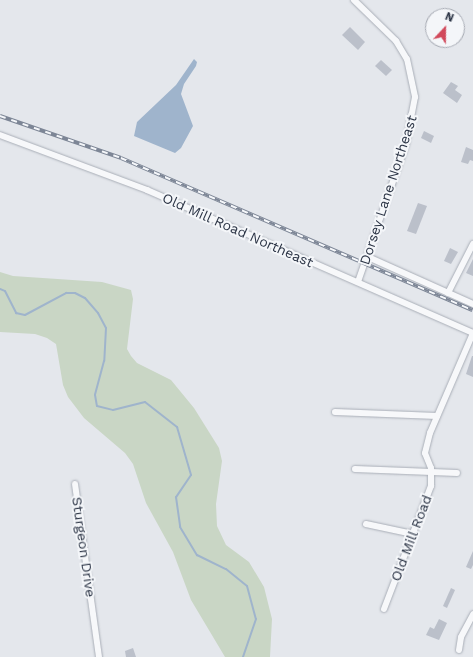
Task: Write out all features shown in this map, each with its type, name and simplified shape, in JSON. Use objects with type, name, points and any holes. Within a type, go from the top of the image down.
[{"type":"street","name":"Dorsey Lane Northeast","points":[[354,0],[396,41],[407,59],[416,97],[412,121],[368,257],[358,282]]},
{"type":"street","name":"Old Mill Road Northeast","points":[[0,136],[140,187],[473,333]]},
{"type":"street","points":[[448,294],[473,244]]},
{"type":"street","points":[[368,257],[473,304]]},
{"type":"street","name":"Old Mill Road","points":[[384,609],[432,486],[431,474],[424,453],[437,416],[473,333]]},
{"type":"street","points":[[335,412],[437,416]]},
{"type":"street","points":[[355,469],[431,474],[443,471],[457,473]]},
{"type":"street","name":"Sturgeon Drive","points":[[75,484],[99,657]]},
{"type":"street","points":[[366,524],[413,534]]},
{"type":"street","points":[[459,650],[461,637],[473,614]]},
{"type":"green space","points":[[0,272],[13,276],[102,282],[131,290],[133,299],[127,349],[137,363],[171,380],[194,408],[219,448],[222,461],[216,504],[217,526],[226,545],[249,562],[264,587],[272,619],[270,657],[225,657],[191,600],[173,552],[146,503],[133,464],[125,453],[84,418],[68,397],[63,385],[56,344],[47,338],[35,334],[0,332]]},
{"type":"water","points":[[194,59],[197,62],[196,66],[184,84],[181,94],[193,126],[181,148],[175,153],[134,136],[137,122],[176,85]]},
{"type":"building","points":[[350,27],[365,42],[358,50],[342,35]]},
{"type":"building","points":[[381,60],[392,70],[386,76],[375,66]]},
{"type":"building","points":[[451,82],[458,86],[455,90],[462,95],[457,103],[443,93]]},
{"type":"building","points":[[424,131],[434,136],[431,143],[421,138]]},
{"type":"building","points":[[466,147],[473,150],[473,161],[470,160],[468,164],[461,162]]},
{"type":"building","points":[[418,203],[427,206],[416,234],[407,231]]},
{"type":"building","points":[[450,248],[458,252],[451,264],[444,261]]},
{"type":"building","points":[[473,259],[473,276],[466,273]]},
{"type":"building","points":[[473,356],[473,377],[466,374]]},
{"type":"building","points":[[473,551],[473,565],[471,569],[466,567]]},
{"type":"building","points":[[451,588],[455,590],[447,608],[443,606]]},
{"type":"building","points":[[439,619],[447,623],[439,640],[426,635],[430,627],[434,629]]},
{"type":"building","points":[[133,648],[136,657],[126,657],[125,651]]},
{"type":"waterway","points":[[0,289],[5,291],[16,313],[25,315],[66,293],[75,293],[85,298],[98,313],[106,328],[104,361],[95,395],[97,406],[113,410],[145,402],[177,427],[191,475],[176,497],[180,527],[197,555],[226,569],[247,586],[256,619],[243,657]]},
{"type":"railway","points":[[0,116],[121,158],[473,310]]}]
